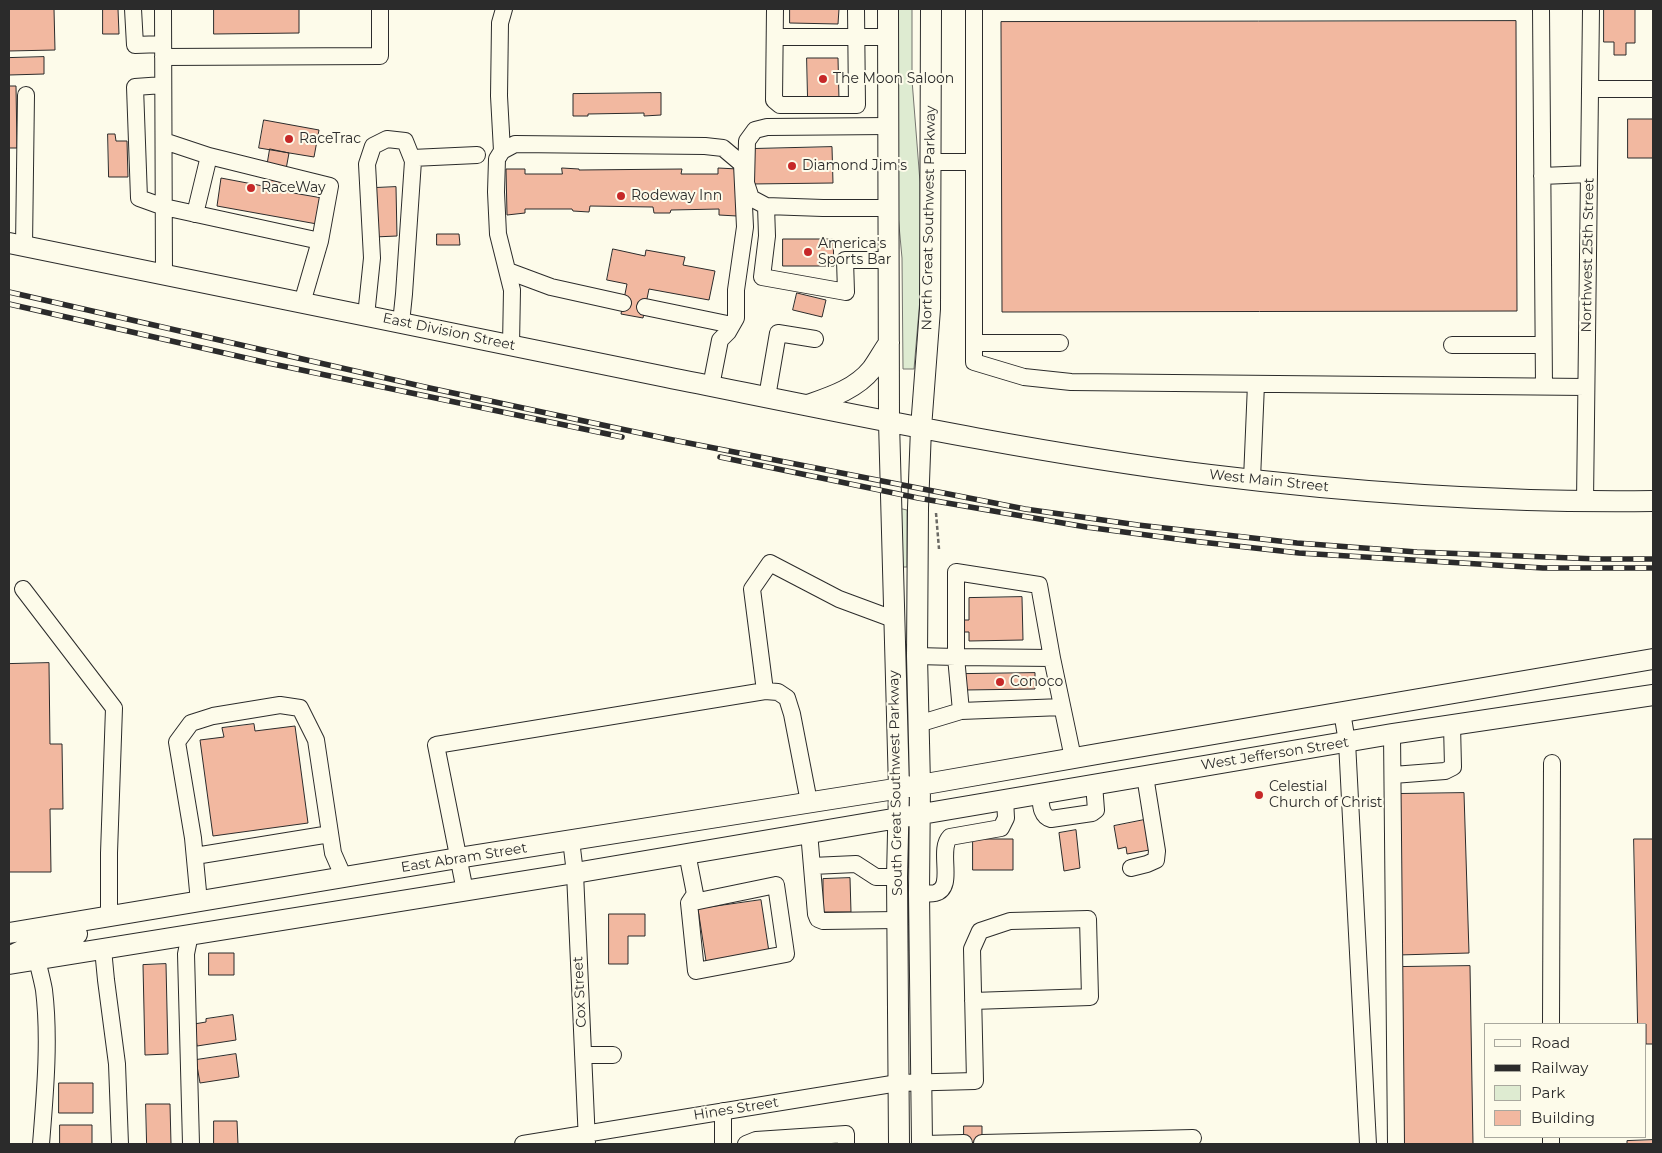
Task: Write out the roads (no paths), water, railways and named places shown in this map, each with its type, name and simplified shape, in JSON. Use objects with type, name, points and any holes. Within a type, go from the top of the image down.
[{"type":"main road","points":[[888,9],[889,422]]},
{"type":"main road","name":"North Great Southwest Parkway","points":[[921,428],[930,309],[931,9]]},
{"type":"main road","name":"East Division Street","points":[[16,244],[889,422]]},
{"type":"main road","points":[[807,406],[836,396],[856,384],[871,370],[889,343]]},
{"type":"main road","name":"West Main Street","points":[[889,422],[1051,451],[1210,475],[1394,494],[1585,502],[1653,501]]},
{"type":"main road","name":"South Great Southwest Parkway","points":[[889,422],[898,789],[899,1144]]},
{"type":"main road","name":"South Great Southwest Parkway","points":[[921,428],[918,508],[917,656],[920,785],[920,1082],[923,1144]]},
{"type":"main road","points":[[920,785],[1102,752],[1591,671],[1653,659]]},
{"type":"main road","points":[[1591,671],[1597,704]]},
{"type":"main road","name":"West Jefferson Street","points":[[898,817],[1392,734],[1653,695]]},
{"type":"main road","points":[[1312,717],[1317,747]]},
{"type":"main road","points":[[1100,783],[1102,752]]},
{"type":"main road","name":"East Abram Street","points":[[9,933],[458,858],[920,785]]},
{"type":"main road","points":[[9,964],[465,891],[898,817]]},
{"type":"main road","points":[[190,934],[193,914],[200,908],[262,896],[295,886]]},
{"type":"main road","points":[[9,957],[28,947],[67,936],[96,931],[107,925],[109,917]]},
{"type":"street","points":[[133,9],[135,45],[163,51],[380,56],[380,9]]},
{"type":"street","points":[[163,9],[164,274]]},
{"type":"street","points":[[502,151],[499,96],[500,23],[504,9]]},
{"type":"street","points":[[775,9],[774,100],[780,104],[857,105],[856,9]]},
{"type":"street","points":[[974,9],[974,362],[1024,377],[1071,382],[1586,387]]},
{"type":"street","points":[[1541,9],[1544,386]]},
{"type":"street","name":"Northwest 25th Street","points":[[1585,502],[1592,9]]},
{"type":"street","points":[[775,37],[888,37]]},
{"type":"street","points":[[163,85],[135,87],[139,198],[164,207],[320,241]]},
{"type":"street","points":[[1590,88],[1653,89]]},
{"type":"street","points":[[16,244],[26,95]]},
{"type":"street","points":[[888,126],[767,127],[755,130],[747,141],[746,183],[751,198],[766,206],[888,208]]},
{"type":"street","points":[[164,140],[210,156],[330,186],[320,241],[302,303]]},
{"type":"street","points":[[366,316],[372,258],[367,164],[373,146],[387,140],[405,142],[413,161],[401,323]]},
{"type":"street","points":[[511,345],[512,290],[498,234],[497,159],[502,151],[515,144],[705,146],[723,148],[742,164],[745,227],[736,290],[736,318],[720,340],[711,386]]},
{"type":"street","points":[[412,158],[477,155]]},
{"type":"street","points":[[195,214],[210,156]]},
{"type":"street","points":[[930,162],[974,162]]},
{"type":"street","points":[[1542,176],[1589,174]]},
{"type":"street","points":[[766,206],[767,236],[762,277],[846,292],[845,260],[888,260]]},
{"type":"street","points":[[508,272],[551,287],[623,303]]},
{"type":"street","points":[[645,307],[732,325]]},
{"type":"street","points":[[767,397],[778,333],[815,339]]},
{"type":"street","points":[[974,343],[1060,343]]},
{"type":"street","points":[[1452,344],[1543,345]]},
{"type":"street","points":[[1252,479],[1256,384]]},
{"type":"street","points":[[766,691],[752,589],[770,562],[839,599],[893,619]]},
{"type":"street","points":[[961,711],[956,657],[956,572],[1039,585],[1073,758]]},
{"type":"street","points":[[24,589],[114,708],[109,853],[109,917]]},
{"type":"street","points":[[917,656],[1052,658]]},
{"type":"street","points":[[465,891],[436,744],[766,691],[778,692],[786,698],[792,714],[809,802]]},
{"type":"street","points":[[199,902],[195,856],[177,742],[191,723],[212,716],[280,704],[300,708],[316,740],[333,853],[344,878]]},
{"type":"street","points":[[918,724],[961,711],[1062,707]]},
{"type":"street","points":[[1342,712],[1347,742],[1368,1144]]},
{"type":"street","points":[[1393,775],[1445,771],[1453,766],[1452,725]]},
{"type":"street","points":[[1392,734],[1398,1142],[1396,1144]]},
{"type":"street","points":[[1552,763],[1552,1023]]},
{"type":"street","points":[[1131,868],[1156,860],[1157,851],[1145,776]]},
{"type":"street","points":[[1040,793],[1043,814],[1051,819],[1096,810],[1100,783]]},
{"type":"street","points":[[919,893],[935,893],[946,884],[946,844],[950,837],[1000,828],[1006,818],[1005,799]]},
{"type":"street","points":[[809,832],[818,919],[898,920]]},
{"type":"street","points":[[195,856],[330,834]]},
{"type":"street","name":"Cox Street","points":[[571,840],[587,1139]]},
{"type":"street","points":[[687,853],[695,894],[689,903],[696,971],[786,954],[776,885],[689,903]]},
{"type":"street","points":[[812,866],[856,864],[876,877],[897,877]]},
{"type":"street","points":[[1088,919],[1090,997],[973,1001],[972,949],[980,931],[1010,921],[1088,919]]},
{"type":"street","points":[[190,934],[186,954],[191,1144]]},
{"type":"street","points":[[103,948],[117,1064],[120,1144]]},
{"type":"street","points":[[37,959],[44,989],[46,1028],[44,1105],[40,1144]]},
{"type":"street","name":"Hines Street","points":[[523,1144],[552,1140],[587,1139],[723,1111],[898,1083],[975,1081],[973,1001]]},
{"type":"street","points":[[583,1055],[613,1055]]},
{"type":"street","points":[[723,1111],[723,1144]]},
{"type":"street","points":[[746,1144],[756,1140],[846,1134],[846,1144]]},
{"type":"street","points":[[982,1143],[1193,1138]]},
{"type":"street","points":[[923,1144],[964,1143]]},
{"type":"railway","points":[[9,292],[425,387],[668,439],[1025,509],[1138,525],[1297,543],[1417,552],[1598,559],[1653,559]]},
{"type":"railway","points":[[9,304],[268,363],[622,437]]},
{"type":"railway","points":[[720,457],[918,498],[1086,527],[1192,541],[1299,553],[1543,568],[1653,568]]},
{"type":"place","name":"The Moon Saloon","points":[[823,79]]},
{"type":"place","name":"RaceTrac","points":[[289,139]]},
{"type":"place","name":"Diamond Jim's","points":[[792,166]]},
{"type":"place","name":"RaceWay","points":[[251,188]]},
{"type":"place","name":"Rodeway Inn","points":[[621,196]]},
{"type":"place","name":"America's Sports Bar","points":[[808,252]]},
{"type":"place","name":"Conoco","points":[[1000,682]]},
{"type":"place","name":"Celestial Church of Christ","points":[[1259,795]]}]
